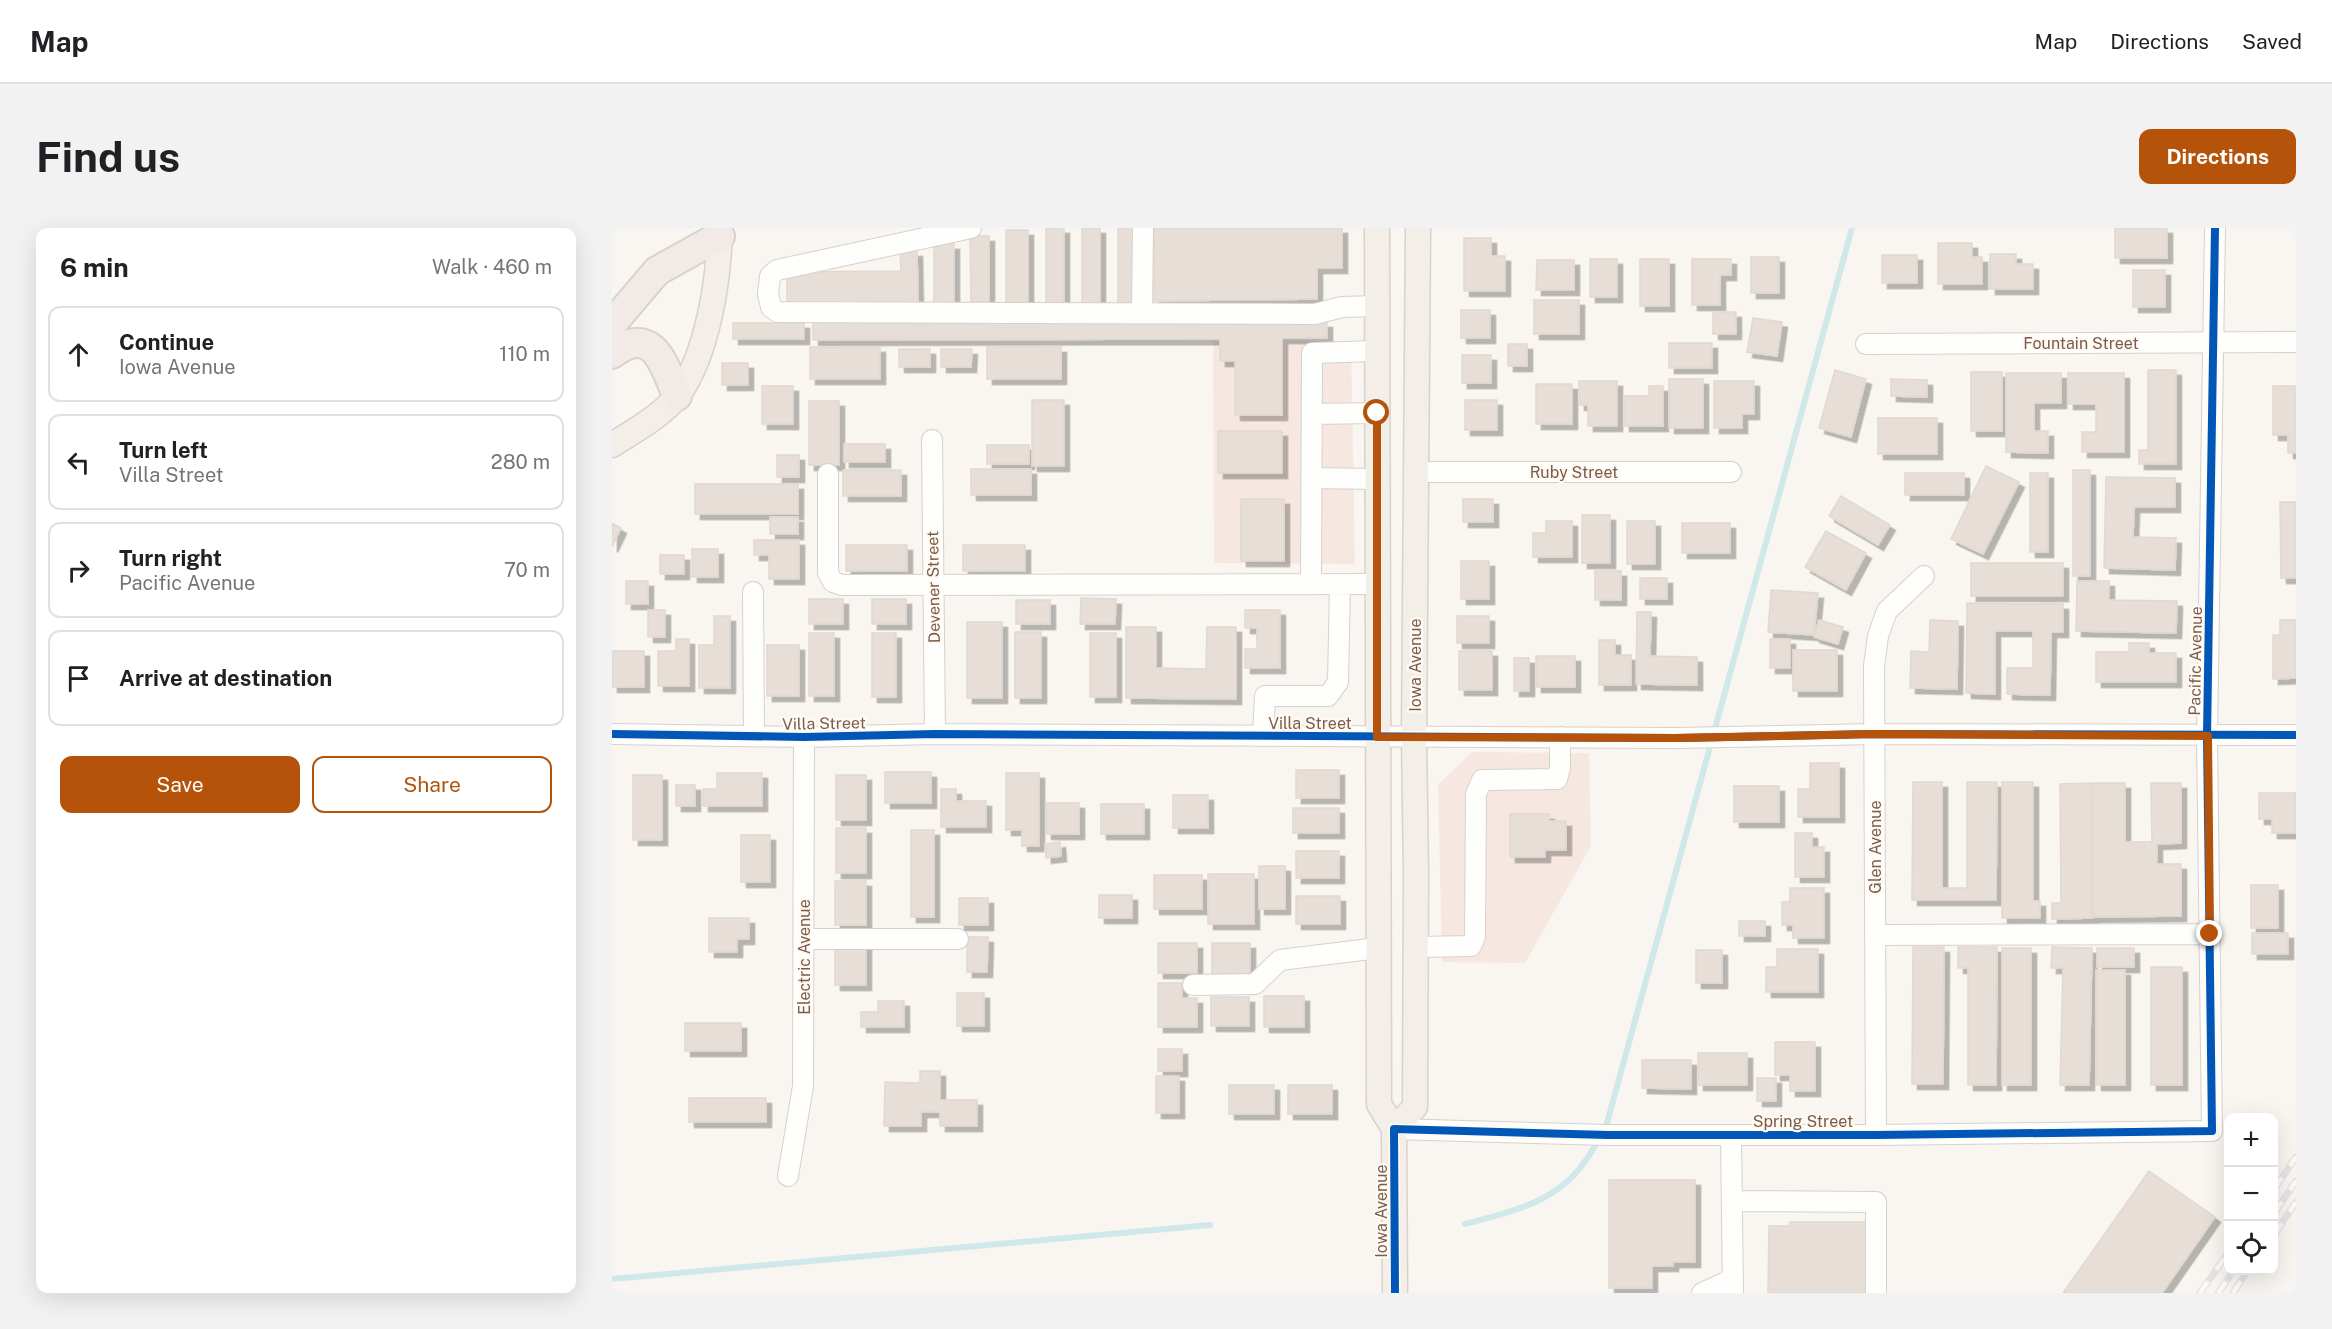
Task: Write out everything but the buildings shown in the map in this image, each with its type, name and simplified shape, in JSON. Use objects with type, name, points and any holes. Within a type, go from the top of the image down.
[{"type":"highway","points":[[612,324],[657,271],[724,231]]},
{"type":"highway","points":[[612,354],[633,342],[645,343],[655,350],[663,362],[677,396]]},
{"type":"main road","name":"Iowa Avenue","points":[[1377,228],[1376,584],[1379,1104],[1394,1129],[1395,1293]]},
{"type":"main road","name":"Iowa Avenue","points":[[1394,1129],[1415,1107],[1414,737],[1418,228]]},
{"type":"main road","points":[[612,445],[663,410],[677,396],[691,372],[706,331],[724,231]]},
{"type":"street","points":[[971,228],[777,270],[770,276],[768,294],[771,308],[778,312],[1315,314],[1342,307],[1377,306]]},
{"type":"street","points":[[1142,313],[1143,228]]},
{"type":"street","name":"Pacific Avenue","points":[[2212,1131],[2208,736],[2215,228]]},
{"type":"street","name":"Fountain Street","points":[[1866,344],[2296,342]]},
{"type":"street","points":[[1311,584],[1312,353],[1377,351]]},
{"type":"street","points":[[1312,414],[1377,413]]},
{"type":"street","name":"Devener Street","points":[[932,440],[935,734]]},
{"type":"street","name":"Ruby Street","points":[[1416,472],[1731,472]]},
{"type":"street","points":[[828,474],[827,568],[833,582],[842,585],[1376,584]]},
{"type":"street","points":[[1311,478],[1376,479]]},
{"type":"street","name":"Glen Avenue","points":[[1876,1135],[1875,666],[1878,636],[1887,611],[1924,576]]},
{"type":"street","points":[[1263,736],[1265,696],[1328,696],[1338,682],[1340,584]]},
{"type":"street","points":[[753,592],[754,736]]},
{"type":"street","name":"Villa Street","points":[[612,735],[804,737],[935,734],[1741,738],[1875,734],[2296,735]]},
{"type":"street","name":"Electric Avenue","points":[[788,1176],[803,1086],[804,737]]},
{"type":"street","points":[[1416,947],[1471,946],[1475,937],[1476,794],[1482,780],[1557,779],[1560,768],[1560,737]]},
{"type":"street","points":[[1875,935],[2210,934]]},
{"type":"street","points":[[804,939],[958,939]]},
{"type":"street","points":[[1193,985],[1256,984],[1280,960],[1378,948]]},
{"type":"street","name":"Spring Street","points":[[1394,1129],[1600,1135],[1876,1135],[2212,1131]]},
{"type":"street","points":[[1702,1293],[1733,1286],[1731,1135]]},
{"type":"street","points":[[1732,1201],[1876,1202],[1876,1293]]},
{"type":"shaded area","points":[[1213,341],[1351,341],[1355,564],[1214,563]]},
{"type":"shaded area","points":[[1472,752],[1589,753],[1591,846],[1525,963],[1442,962],[1438,785]]},
{"type":"waterway","points":[[1465,1224],[1514,1210],[1559,1189],[1587,1159],[1607,1123],[1852,228]]},
{"type":"waterway","points":[[612,1279],[1210,1225]]},
{"type":"railway","points":[[2278,1183],[2296,1157]]},
{"type":"railway","points":[[2278,1207],[2296,1181]]},
{"type":"railway","points":[[2278,1229],[2296,1202]]},
{"type":"railway","points":[[2200,1293],[2224,1259]]},
{"type":"railway","points":[[2218,1293],[2231,1275]]},
{"type":"railway","points":[[2233,1293],[2245,1275]]},
{"type":"cycle path","points":[[1395,1293],[1394,1129],[1608,1135],[2212,1131],[2207,736],[2215,228]]},
{"type":"cycle path","points":[[612,734],[804,737],[935,734],[1676,738],[1875,734],[2296,735]]},
{"type":"route","points":[[1377,413],[1377,737],[1741,738],[1875,734],[2208,736],[2210,934]]}]
